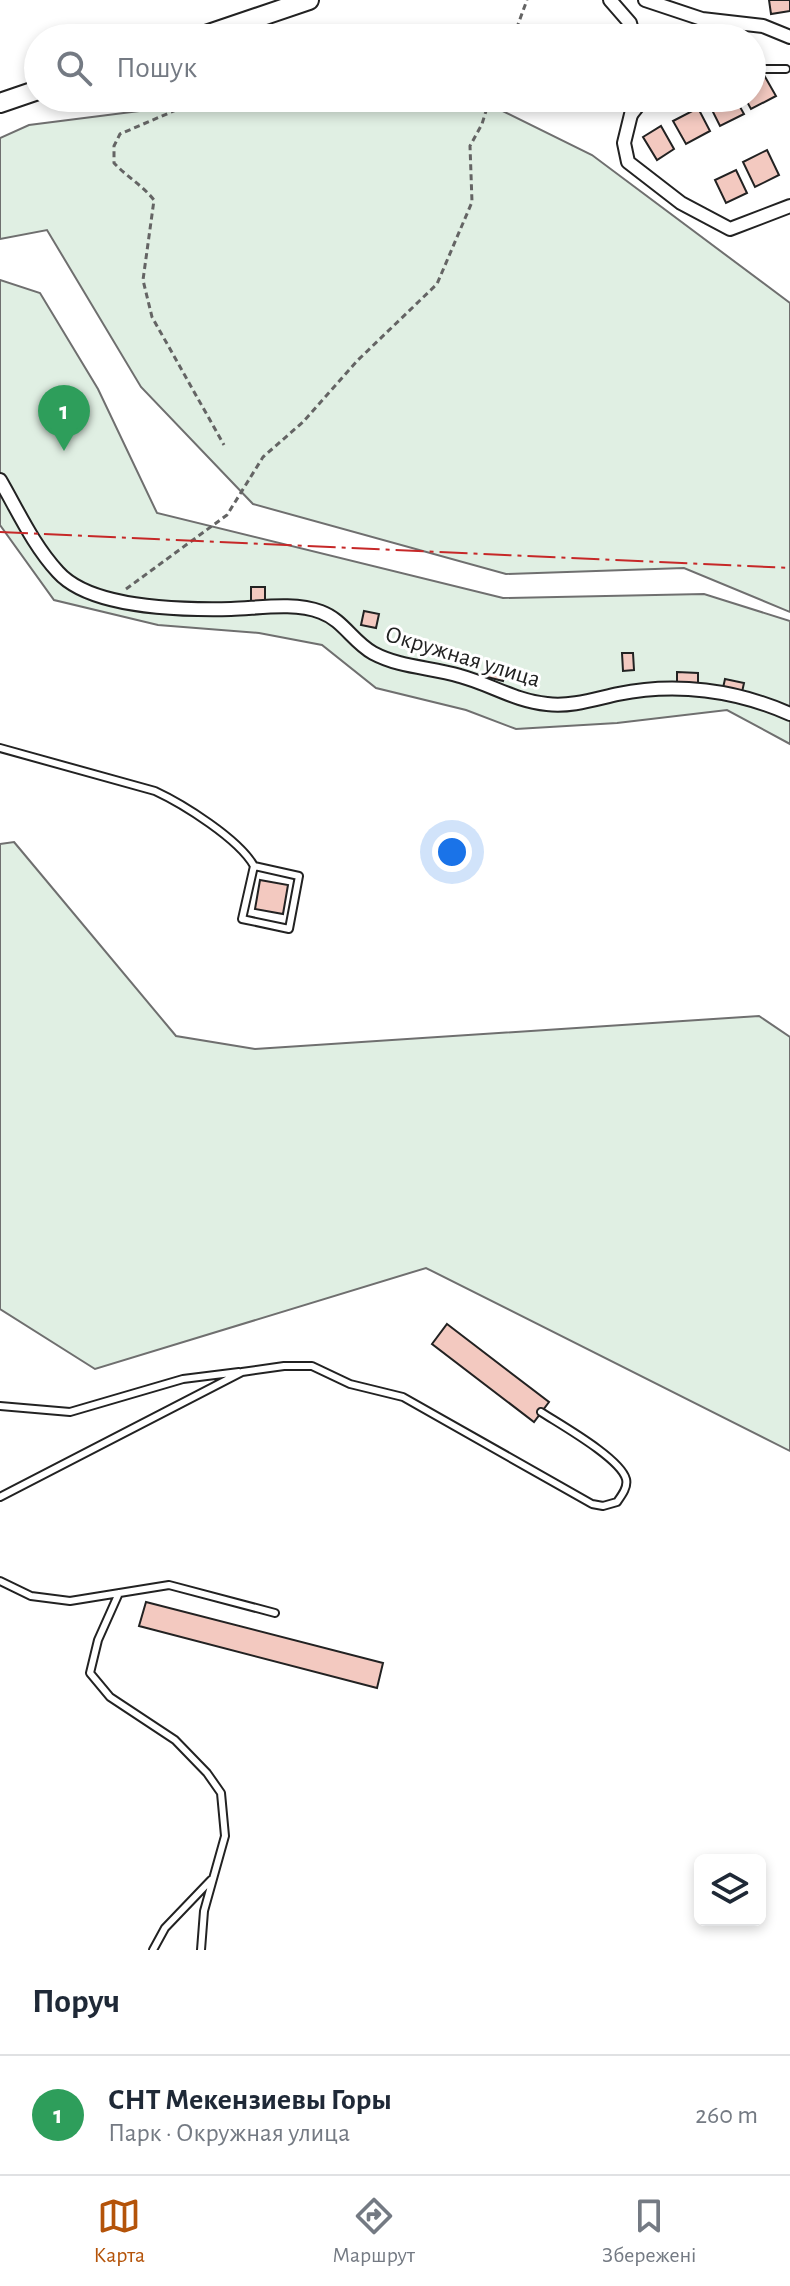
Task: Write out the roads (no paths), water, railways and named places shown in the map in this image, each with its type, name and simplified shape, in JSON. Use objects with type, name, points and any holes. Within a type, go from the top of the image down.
[{"type":"main road","points":[[238,24],[309,0]]},
{"type":"main road","points":[[0,103],[24,95]]},
{"type":"street","points":[[610,0],[630,23]]},
{"type":"street","points":[[645,0],[702,19],[746,24]]},
{"type":"street","points":[[766,27],[790,37]]},
{"type":"street","points":[[632,112],[624,143],[628,162],[681,203],[730,229],[790,206]]},
{"type":"street","name":"Окружная улица","points":[[0,480],[29,532],[57,572],[86,593],[112,600],[186,609],[289,607],[319,611],[335,618],[358,644],[394,663],[460,676],[520,700],[550,705],[655,689],[697,690],[749,697],[790,714]]},
{"type":"lane","points":[[766,69],[786,69]]},
{"type":"lane","points":[[631,120],[637,112]]},
{"type":"lane","points":[[0,748],[155,791],[178,801],[247,853],[254,866],[242,919],[289,929],[299,876],[254,866]]},
{"type":"lane","points":[[0,1406],[70,1412],[183,1379],[284,1366],[312,1366],[350,1384],[403,1397],[592,1504],[603,1506],[617,1502],[627,1484],[626,1477],[616,1464],[541,1412]]},
{"type":"lane","points":[[0,1497],[242,1372]]},
{"type":"lane","points":[[0,1581],[31,1596],[70,1601],[169,1585],[275,1613]]},
{"type":"lane","points":[[119,1593],[98,1640],[90,1673],[110,1697],[175,1740],[207,1773],[221,1793],[225,1836],[204,1911],[201,1950]]},
{"type":"lane","points":[[153,1950],[165,1928],[214,1877]]},
{"type":"place","name":"СНТ Мекензиевы Горы","points":[[64,451]]}]
